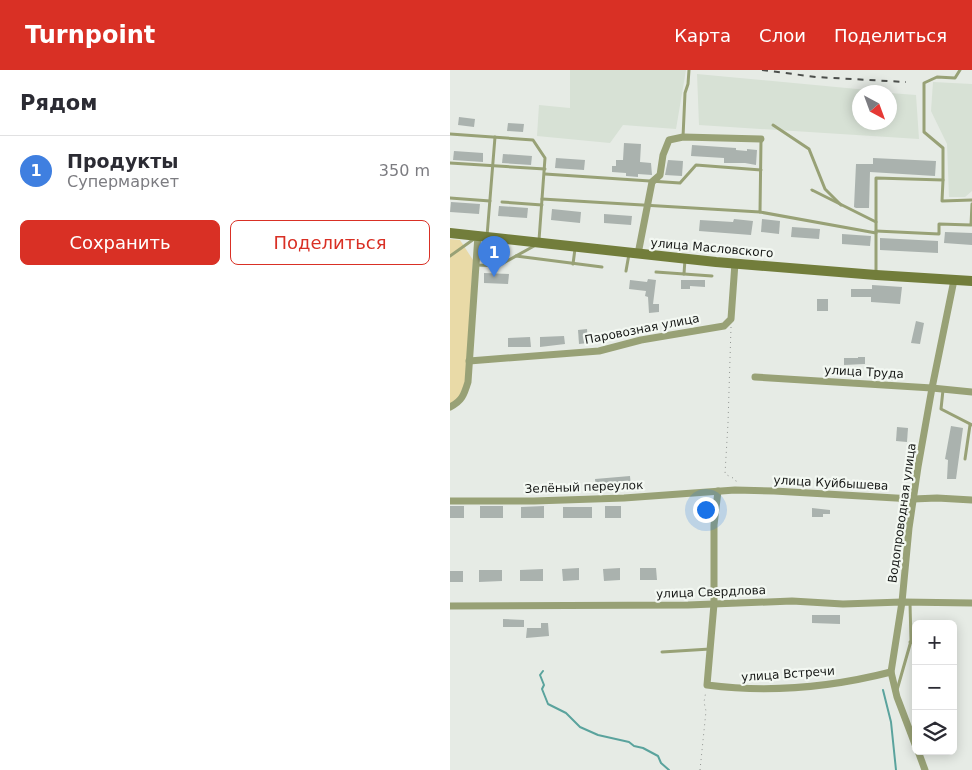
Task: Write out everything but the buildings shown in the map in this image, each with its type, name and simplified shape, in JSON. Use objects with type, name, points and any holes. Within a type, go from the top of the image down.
[{"type":"street","points":[[634,254],[652,182],[660,175],[663,155],[669,140],[683,137],[761,139]]},
{"type":"street","name":"улица Масловского","points":[[450,233],[686,259],[972,281]]},
{"type":"street","points":[[450,408],[460,402],[468,382],[483,236]]},
{"type":"street","points":[[731,319],[734,263]]},
{"type":"street","name":"Водопроводная улица","points":[[912,736],[890,672],[902,602],[913,499],[932,388],[954,280]]},
{"type":"street","name":"Паровозная улица","points":[[470,361],[599,351],[640,340],[724,326],[731,319]]},
{"type":"street","name":"улица Труда","points":[[755,377],[972,392]]},
{"type":"street","points":[[707,685],[714,604],[714,526],[718,491]]},
{"type":"street","name":"улица Куйбышева","points":[[718,491],[852,494],[913,499],[972,500]]},
{"type":"street","name":"Зелёный переулок","points":[[450,501],[579,500],[718,491]]},
{"type":"street","name":"улица Свердлова","points":[[450,606],[575,607],[792,601],[843,604],[902,602],[972,603]]},
{"type":"street","name":"улица Встречи","points":[[707,685],[736,689],[772,688],[856,681],[890,672]]},
{"type":"street","points":[[919,755],[925,770]]},
{"type":"lane","points":[[683,137],[685,93],[689,70]]},
{"type":"lane","points":[[960,70],[955,78],[937,76],[924,83],[924,132],[943,148],[944,180],[942,200],[972,200]]},
{"type":"lane","points":[[773,125],[809,149],[825,189],[842,205]]},
{"type":"lane","points":[[450,134],[533,140],[545,158],[539,242],[498,266],[477,265]]},
{"type":"lane","points":[[450,256],[483,236],[490,201],[496,137]]},
{"type":"lane","points":[[760,212],[761,139]]},
{"type":"lane","points":[[450,163],[680,183],[696,165],[761,170]]},
{"type":"lane","points":[[876,275],[876,178],[944,180]]},
{"type":"lane","points":[[812,190],[876,222]]},
{"type":"lane","points":[[450,198],[490,201]]},
{"type":"lane","points":[[542,198],[760,212],[876,232],[939,234],[939,224],[971,225],[972,204]]},
{"type":"lane","points":[[502,202],[542,205]]},
{"type":"lane","points":[[573,264],[575,247]]},
{"type":"lane","points":[[626,271],[634,254]]},
{"type":"lane","points":[[515,256],[602,267]]},
{"type":"lane","points":[[684,274],[686,259]]},
{"type":"lane","points":[[656,272],[712,276]]},
{"type":"lane","points":[[943,389],[941,409],[971,425],[965,459]]},
{"type":"lane","points":[[896,693],[910,642],[910,602]]},
{"type":"lane","points":[[662,652],[711,649]]},
{"type":"path","points":[[731,319],[728,423],[724,474],[735,478],[738,482],[736,490]]},
{"type":"path","points":[[700,770],[706,711],[704,702],[707,685]]},
{"type":"shaded area","points":[[570,70],[686,70],[676,129],[623,125],[610,143],[537,136],[539,105],[570,108]]},
{"type":"shaded area","points":[[697,74],[852,89],[852,130],[897,130],[897,94],[916,95],[919,139],[699,125]]},
{"type":"shaded area","points":[[933,82],[972,84],[972,191],[965,197],[949,197],[947,144],[931,111]]},
{"type":"shaded area","points":[[450,239],[460,240],[473,260],[466,381],[457,401],[450,405]]},
{"type":"waterway","points":[[543,671],[540,675],[544,685],[542,689],[548,704],[566,713],[580,727],[598,735],[629,742],[658,756],[661,763],[669,770]]},
{"type":"waterway","points":[[883,690],[891,722],[896,770]]},
{"type":"railway","points":[[762,70],[816,77],[906,82]]},
{"type":"place","name":"Продукты","points":[[494,277]]}]
